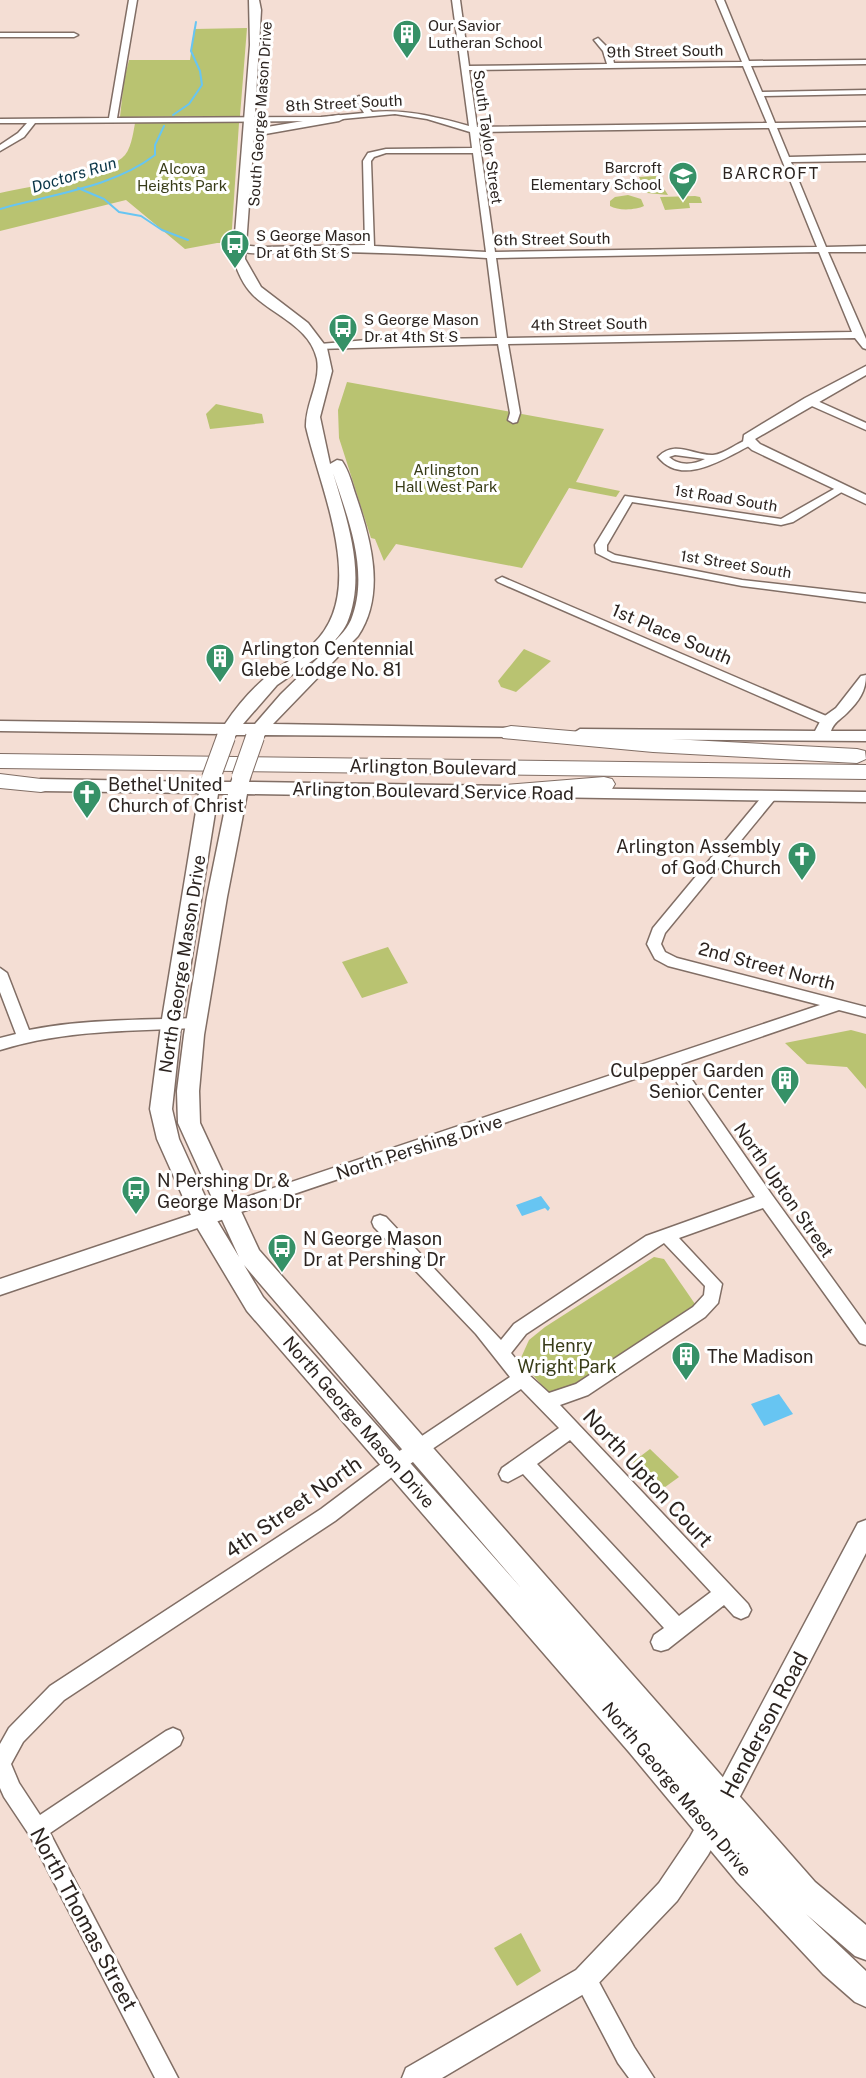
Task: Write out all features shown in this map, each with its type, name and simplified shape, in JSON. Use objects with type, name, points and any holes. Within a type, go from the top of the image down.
[{"type":"highway","points":[[511,733],[653,745],[866,757]]},
{"type":"highway","name":"Arlington Boulevard","points":[[0,747],[866,757]]},
{"type":"highway","name":"Arlington Boulevard","points":[[0,761],[866,772]]},
{"type":"highway","points":[[506,792],[752,771]]},
{"type":"highway","points":[[0,783],[41,785]]},
{"type":"main road","name":"South George Mason Drive","points":[[254,0],[256,10],[253,120],[245,248],[265,287],[312,323],[338,367]]},
{"type":"main road","name":"South George Mason Drive","points":[[245,248],[258,135],[253,120],[267,10]]},
{"type":"main road","points":[[258,135],[267,130],[339,118]]},
{"type":"main road","points":[[228,733],[259,692],[320,647],[338,627],[346,605],[349,584],[345,554],[312,425],[314,406],[325,379],[326,347]]},
{"type":"main road","points":[[240,782],[258,734],[280,704],[351,633],[362,612],[367,590],[357,526],[328,441],[325,421],[337,383]]},
{"type":"main road","points":[[0,726],[258,734],[511,733]]},
{"type":"main road","name":"North George Mason Drive","points":[[228,733],[211,782],[171,1025],[161,1108],[168,1139],[203,1218],[226,1260],[255,1304],[406,1456]]},
{"type":"main road","name":"North George Mason Drive","points":[[240,782],[196,1023],[188,1091],[189,1123],[250,1256],[406,1456],[668,1776],[717,1814],[804,1893],[866,1945]]},
{"type":"main road","name":"Arlington Boulevard Service Road","points":[[41,785],[240,782],[506,792]]},
{"type":"main road","name":"North George Mason Drive","points":[[717,1814],[773,1903],[835,1966],[866,1990]]},
{"type":"street","points":[[113,120],[133,0]]},
{"type":"street","name":"South Taylor Street","points":[[456,0],[502,341],[515,413],[513,420]]},
{"type":"street","points":[[720,0],[788,160],[858,335],[866,346]]},
{"type":"street","points":[[0,35],[74,35]]},
{"type":"street","points":[[598,40],[607,51],[611,66]]},
{"type":"street","name":"9th Street South","points":[[465,68],[866,62]]},
{"type":"street","points":[[759,94],[866,92]]},
{"type":"street","points":[[359,98],[369,114]]},
{"type":"street","name":"8th Street South","points":[[0,121],[253,120],[339,118],[405,112],[473,130],[866,124]]},
{"type":"street","points":[[0,149],[21,135],[33,121]]},
{"type":"street","points":[[370,248],[367,161],[371,156],[386,151],[476,150]]},
{"type":"street","points":[[788,160],[866,158]]},
{"type":"street","name":"6th Street South","points":[[245,248],[370,248],[490,255],[866,249]]},
{"type":"street","name":"4th Street South","points":[[326,347],[367,343],[858,335]]},
{"type":"street","points":[[749,442],[750,435],[866,370]]},
{"type":"street","points":[[808,401],[866,427]]},
{"type":"street","points":[[714,458],[749,442]]},
{"type":"street","points":[[749,442],[866,500]]},
{"type":"street","name":"1st Road South","points":[[602,553],[601,545],[626,500],[633,498],[781,522],[789,520],[842,488]]},
{"type":"street","name":"1st Street South","points":[[602,553],[612,558],[742,583],[866,597]]},
{"type":"street","name":"1st Place South","points":[[502,580],[827,721]]},
{"type":"street","points":[[821,736],[827,721],[841,711],[866,679]]},
{"type":"street","points":[[841,711],[845,726],[862,736]]},
{"type":"street","points":[[511,733],[862,736]]},
{"type":"street","name":"Arlington Boulevard Service Road","points":[[506,792],[866,797]]},
{"type":"street","name":"2nd Street North","points":[[770,796],[658,931],[654,944],[660,955],[673,962],[866,1012]]},
{"type":"street","points":[[0,973],[24,1035]]},
{"type":"street","name":"North Pershing Drive","points":[[0,1287],[672,1063],[838,1005]]},
{"type":"street","points":[[0,1044],[24,1035],[74,1028],[196,1023]]},
{"type":"street","name":"North Upton Street","points":[[672,1063],[766,1200],[866,1338]]},
{"type":"street","points":[[502,1352],[520,1329],[652,1241],[766,1200]]},
{"type":"street","points":[[380,1222],[502,1352],[522,1379]]},
{"type":"street","points":[[546,1402],[582,1390],[699,1312],[712,1298],[714,1284],[673,1243],[668,1235]]},
{"type":"street","name":"4th Street North","points":[[0,1763],[16,1735],[57,1693],[328,1515],[406,1456],[522,1379]]},
{"type":"street","name":"North Upton Court","points":[[522,1379],[741,1610]]},
{"type":"street","points":[[508,1474],[571,1429]]},
{"type":"street","points":[[524,1462],[678,1629]]},
{"type":"street","name":"Henderson Road","points":[[416,2078],[585,1979],[668,1892],[717,1814],[866,1530]]},
{"type":"street","points":[[661,1642],[725,1593]]},
{"type":"street","points":[[37,1828],[173,1738]]},
{"type":"street","name":"North Thomas Street","points":[[0,1763],[11,1790],[37,1828],[167,2078]]},
{"type":"street","points":[[585,1979],[626,2055],[643,2078]]},
{"type":"green space","name":"Alcova Heights Park","points":[[247,28],[240,116],[120,117],[124,80],[129,60],[190,60],[194,29]]},
{"type":"green space","name":"Alcova Heights Park","points":[[135,123],[239,123],[231,243],[217,243],[185,249],[126,200],[0,231],[0,193],[80,176],[110,165],[122,158],[128,151]]},
{"type":"green space","points":[[656,176],[668,195],[647,193],[639,177]]},
{"type":"green space","points":[[628,195],[641,199],[644,206],[618,209],[610,206],[610,201],[615,197]]},
{"type":"green space","points":[[660,197],[700,197],[702,203],[689,203],[690,208],[665,210]]},
{"type":"green space","name":"Arlington Hall West Park","points":[[347,382],[604,429],[576,482],[620,491],[616,497],[569,488],[522,568],[396,544],[384,561],[375,539],[371,538],[339,438],[338,410]]},
{"type":"green space","points":[[216,404],[262,414],[264,423],[210,429],[206,414]]},
{"type":"green space","points":[[524,649],[551,661],[516,692],[501,687],[498,681]]},
{"type":"green space","points":[[388,947],[408,983],[362,998],[342,962]]},
{"type":"green space","points":[[851,1030],[866,1034],[866,1089],[847,1067],[807,1064],[785,1043]]},
{"type":"green space","name":"Henry Wright Park","points":[[654,1257],[664,1259],[695,1304],[693,1312],[571,1396],[551,1396],[520,1360],[529,1340],[545,1327]]},
{"type":"green space","points":[[650,1449],[679,1477],[661,1490],[633,1462]]},
{"type":"green space","points":[[521,1933],[541,1971],[517,1986],[494,1948]]},
{"type":"water","points":[[541,1196],[550,1208],[548,1211],[545,1208],[522,1216],[516,1205]]},
{"type":"water","points":[[779,1394],[793,1414],[764,1426],[751,1404]]},
{"type":"waterway","name":"Doctors Run","points":[[173,115],[189,104],[202,85],[200,71],[191,51],[196,22]]},
{"type":"waterway","name":"Doctors Run","points":[[80,189],[120,175],[155,155],[155,145],[164,126]]},
{"type":"waterway","name":"Doctors Run","points":[[0,209],[80,189]]},
{"type":"waterway","points":[[80,189],[104,199],[119,212],[141,216],[162,230],[188,240]]},
{"type":"place","name":"Our Savior Lutheran School","points":[[407,60]]},
{"type":"place","name":"Barcroft Elementary School","points":[[683,202]]},
{"type":"place","name":"S George Mason Dr at 6th St S","points":[[235,270]]},
{"type":"place","name":"S George Mason Dr at 4th St S","points":[[343,354]]},
{"type":"place","name":"Arlington Centennial Glebe Lodge No. 81","points":[[220,684]]},
{"type":"place","name":"Bethel United Church of Christ","points":[[87,820]]},
{"type":"place","name":"Arlington Assembly of God Church","points":[[802,882]]},
{"type":"place","name":"Culpepper Garden Senior Center","points":[[785,1106]]},
{"type":"place","name":"N Pershing Dr & George Mason Dr","points":[[136,1216]]},
{"type":"place","name":"N George Mason Dr at Pershing Dr","points":[[282,1274]]},
{"type":"place","name":"The Madison","points":[[686,1382]]},
{"type":"district","name":"BARCROFT","points":[[771,173]]}]
